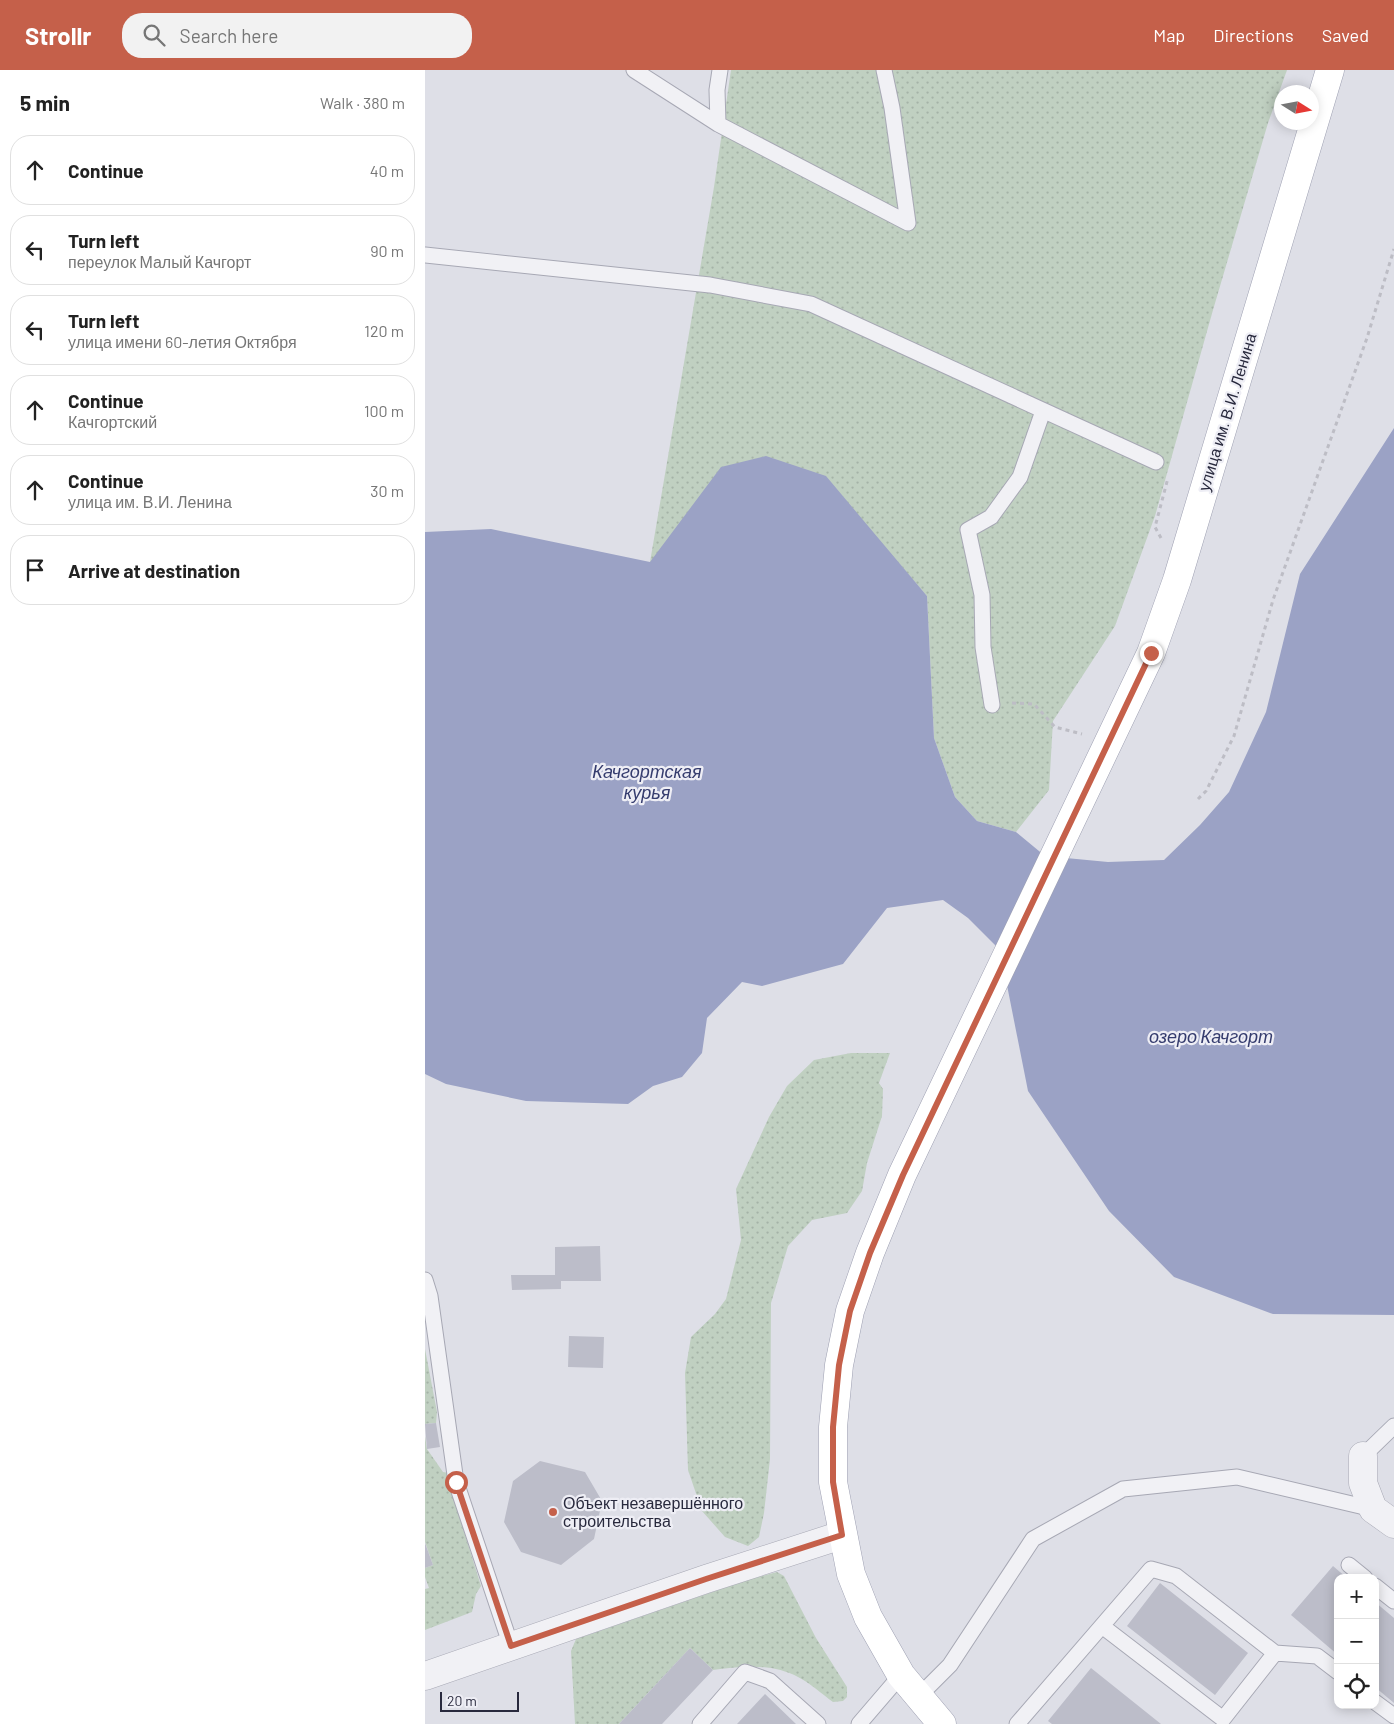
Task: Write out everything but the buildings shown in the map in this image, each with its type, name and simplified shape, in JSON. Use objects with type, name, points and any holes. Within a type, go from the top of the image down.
[{"type":"main road","name":"улица им. В.И. Ленина","points":[[942,1724],[901,1675],[868,1617],[851,1574],[842,1535],[833,1482],[833,1427],[839,1365],[850,1311],[870,1253],[899,1184],[945,1089],[1098,742],[1151,653],[1177,580],[1330,70]]},
{"type":"street","points":[[1363,1456],[1363,1483],[1383,1516]]},
{"type":"street","points":[[425,1676],[706,1579],[842,1535]]},
{"type":"lane","points":[[635,70],[718,124],[908,223],[892,108],[884,70]]},
{"type":"lane","points":[[718,124],[717,90],[720,70]]},
{"type":"lane","points":[[425,255],[710,285],[811,304],[1156,462]]},
{"type":"lane","points":[[992,705],[983,647],[982,595],[968,530],[991,517],[1020,477],[1043,410]]},
{"type":"lane","points":[[425,1280],[431,1306],[456,1482],[511,1646]]},
{"type":"lane","points":[[1363,1456],[1394,1426]]},
{"type":"lane","points":[[918,1697],[950,1665],[1033,1539],[1123,1489],[1237,1477],[1383,1516]]},
{"type":"lane","points":[[1349,1565],[1360,1574]]},
{"type":"lane","points":[[1017,1724],[1151,1569],[1176,1576],[1275,1654],[1317,1656],[1334,1669]]},
{"type":"lane","points":[[1379,1589],[1394,1601]]},
{"type":"lane","points":[[1102,1626],[1224,1721],[1275,1654]]},
{"type":"lane","points":[[700,1724],[745,1672],[771,1680],[818,1724]]},
{"type":"lane","points":[[859,1724],[901,1675]]},
{"type":"lane","points":[[1379,1705],[1394,1716]]},
{"type":"path","points":[[1198,799],[1206,791],[1234,736],[1273,600],[1367,338],[1394,249]]},
{"type":"path","points":[[1156,462],[1170,473],[1155,527],[1166,545]]},
{"type":"path","points":[[992,705],[1034,704],[1055,727],[1098,742]]},
{"type":"green space","points":[[731,70],[1287,70],[1282,85],[1274,85],[1274,106],[1213,310],[1155,516],[1115,626],[1053,721],[1049,790],[1016,832],[977,821],[955,797],[934,738],[927,596],[888,551],[650,562],[714,187]]},
{"type":"green space","points":[[851,1053],[890,1053],[879,1083],[883,1089],[882,1116],[867,1163],[862,1191],[847,1213],[812,1220],[788,1246],[771,1303],[770,1459],[764,1513],[759,1537],[748,1546],[725,1537],[702,1511],[688,1470],[685,1373],[691,1337],[715,1314],[726,1299],[741,1240],[736,1189],[769,1117],[787,1086],[814,1060]]},
{"type":"green space","points":[[425,1349],[437,1412],[436,1423],[425,1424]]},
{"type":"green space","points":[[425,1436],[427,1449],[443,1472],[449,1473],[450,1486],[481,1586],[476,1594],[472,1612],[425,1630],[425,1589],[429,1588],[425,1577],[425,1568],[433,1565],[425,1542]]},
{"type":"green space","points":[[777,1572],[784,1576],[816,1638],[847,1687],[847,1697],[843,1701],[833,1702],[802,1679],[778,1669],[734,1667],[713,1670],[690,1648],[619,1724],[575,1724],[571,1651],[576,1639],[747,1580]]},
{"type":"water","points":[[1394,428],[1394,1315],[1273,1314],[1174,1277],[1109,1211],[1028,1091],[1000,950],[968,918],[943,900],[887,908],[843,964],[762,986],[742,982],[707,1018],[702,1053],[682,1077],[653,1086],[628,1104],[526,1101],[446,1084],[425,1074],[425,532],[491,529],[650,562],[721,467],[766,456],[826,476],[927,596],[934,738],[955,797],[977,821],[1016,832],[1045,856],[1108,862],[1164,860],[1200,825],[1229,792],[1266,712],[1300,574]]},
{"type":"place","name":"Объект незавершённого строительства","points":[[553,1512]]},
{"type":"route","points":[[456,1482],[511,1646],[706,1579],[842,1535],[833,1482],[833,1427],[839,1365],[850,1311],[870,1253],[903,1175],[1151,653]]},
{"type":"water label","name":"Качгортская курья","points":[[647,782]]},
{"type":"water label","name":"озеро Качгорт","points":[[1211,1037]]}]
